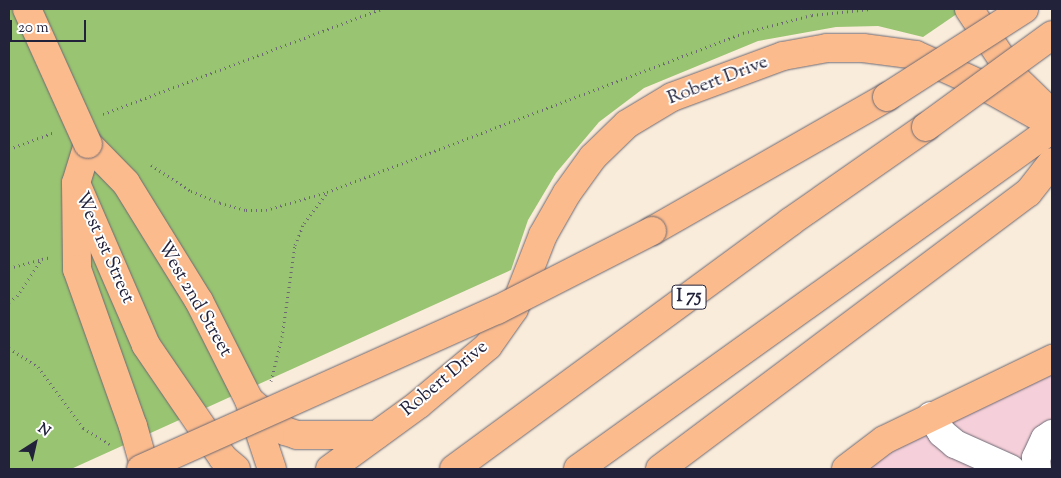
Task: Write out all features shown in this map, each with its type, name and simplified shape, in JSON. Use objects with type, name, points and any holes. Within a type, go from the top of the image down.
[{"type":"main road","points":[[27,9],[88,144]]},
{"type":"main road","points":[[969,9],[1014,77],[1052,114]]},
{"type":"main road","points":[[141,469],[497,310],[652,231],[887,97],[1024,9]]},
{"type":"main road","name":"I 75","points":[[454,469],[790,222],[926,127],[1052,35]]},
{"type":"main road","name":"Robert Drive","points":[[330,469],[419,404],[488,346],[514,309],[543,235],[593,157],[627,124],[672,97],[783,56],[826,48],[863,48],[916,55],[984,86],[1052,124]]},
{"type":"main road","points":[[578,469],[1052,129]]},
{"type":"main road","name":"West 1st Street","points":[[88,144],[76,183],[146,345],[223,458],[236,469]]},
{"type":"main road","name":"West 2nd Street","points":[[88,144],[126,183],[258,393],[272,469]]},
{"type":"main road","points":[[660,469],[1028,193],[1052,162]]},
{"type":"main road","points":[[76,183],[77,269],[133,426],[145,469]]},
{"type":"main road","points":[[846,469],[884,440],[1052,359]]},
{"type":"main road","points":[[258,393],[285,431],[297,435],[376,435]]},
{"type":"lane","points":[[931,416],[942,434],[955,444],[1035,464],[1045,439],[1052,436]]},
{"type":"path","points":[[92,118],[381,9]]},
{"type":"path","points":[[150,165],[191,190],[220,203],[246,210],[282,206],[327,192],[743,33],[812,15],[870,9]]},
{"type":"path","points":[[9,149],[65,128]]},
{"type":"path","points":[[258,393],[282,337],[295,245],[304,223],[327,192]]},
{"type":"path","points":[[9,268],[58,256]]},
{"type":"path","points":[[9,302],[17,296],[42,259]]},
{"type":"path","points":[[9,348],[38,367],[83,428],[103,442],[119,448]]},
{"type":"shaded area","points":[[1052,373],[1052,469],[858,469],[891,445]]},
{"type":"green space","points":[[9,9],[964,9],[923,37],[878,26],[836,27],[758,41],[644,88],[599,122],[556,173],[528,220],[511,270],[71,469],[9,469]]}]
